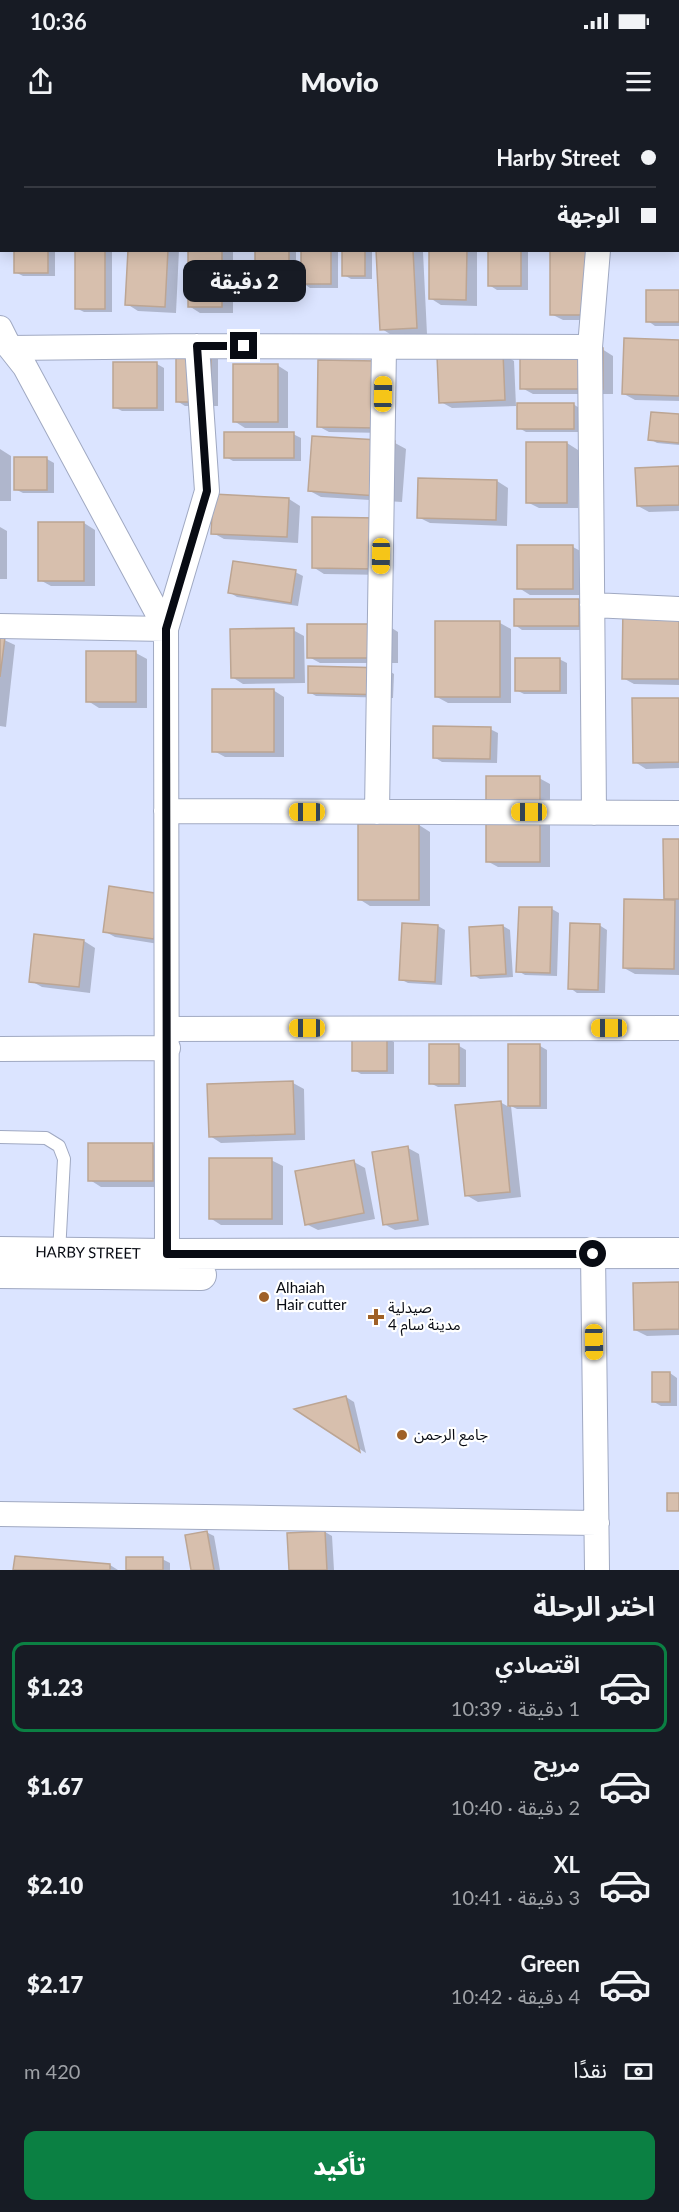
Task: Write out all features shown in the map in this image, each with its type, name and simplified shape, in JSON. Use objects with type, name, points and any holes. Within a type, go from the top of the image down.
[{"type":"street","points":[[594,813],[590,347],[598,252]]},
{"type":"street","points":[[167,1254],[166,629],[207,491],[197,346]]},
{"type":"street","points":[[377,812],[384,347]]},
{"type":"street","points":[[3,348],[590,347]]},
{"type":"street","points":[[3,348],[25,367],[166,629]]},
{"type":"street","points":[[592,605],[679,609]]},
{"type":"street","points":[[0,626],[166,629]]},
{"type":"street","points":[[166,811],[679,813]]},
{"type":"street","points":[[0,1049],[167,1038],[679,1028]]},
{"type":"street","name":"HARBY STREET","points":[[0,1252],[593,1264],[679,1273]]},
{"type":"street","name":"HARBY STREET","points":[[0,1273],[142,1275],[593,1264],[679,1252]]},
{"type":"street","points":[[593,1264],[597,1570]]},
{"type":"street","points":[[0,1514],[597,1523]]},
{"type":"lane","points":[[0,1137],[46,1138],[59,1146],[64,1159],[59,1253]]},
{"type":"building","points":[[14,252],[48,252],[48,273],[14,273]]},
{"type":"building","points":[[75,252],[105,252],[105,309],[75,309]]},
{"type":"building","points":[[128,252],[168,252],[165,307],[125,305]]},
{"type":"building","points":[[188,252],[222,252],[222,307],[188,307]]},
{"type":"building","points":[[255,252],[289,252],[289,293],[255,293]]},
{"type":"building","points":[[301,252],[331,252],[331,284],[301,284]]},
{"type":"building","points":[[342,252],[365,252],[365,276],[342,276]]},
{"type":"building","points":[[376,252],[413,252],[417,328],[380,330]]},
{"type":"building","points":[[429,252],[467,252],[466,300],[429,299]]},
{"type":"building","points":[[488,252],[521,252],[521,286],[488,286]]},
{"type":"building","points":[[550,252],[592,252],[592,315],[550,315]]},
{"type":"building","points":[[646,290],[679,290],[679,322],[646,322]]},
{"type":"building","points":[[624,338],[679,340],[679,396],[622,394]]},
{"type":"building","points":[[520,348],[603,348],[603,389],[520,389]]},
{"type":"building","points":[[176,351],[211,351],[211,402],[176,402]]},
{"type":"building","points":[[503,353],[505,400],[439,403],[437,356]]},
{"type":"building","points":[[318,360],[377,361],[376,428],[317,427]]},
{"type":"building","points":[[113,362],[157,362],[157,408],[113,408]]},
{"type":"building","points":[[233,364],[278,364],[278,422],[233,422]]},
{"type":"building","points":[[517,403],[574,403],[574,429],[517,429]]},
{"type":"building","points":[[651,412],[679,414],[679,443],[648,440]]},
{"type":"building","points":[[224,432],[294,432],[294,458],[224,458]]},
{"type":"building","points":[[312,436],[395,441],[391,497],[308,491]]},
{"type":"building","points":[[526,442],[567,442],[567,503],[526,503]]},
{"type":"building","points":[[14,457],[47,457],[47,490],[14,490]]},
{"type":"building","points":[[679,466],[679,505],[637,506],[635,468]]},
{"type":"building","points":[[418,478],[497,480],[496,520],[417,518]]},
{"type":"building","points":[[213,494],[289,498],[287,537],[211,534]]},
{"type":"building","points":[[312,517],[378,518],[377,569],[312,568]]},
{"type":"building","points":[[38,522],[84,522],[84,581],[38,581]]},
{"type":"building","points":[[517,545],[573,545],[573,589],[517,589]]},
{"type":"building","points":[[233,561],[296,570],[291,603],[228,593]]},
{"type":"building","points":[[514,599],[579,599],[579,626],[514,626]]},
{"type":"building","points":[[623,604],[679,605],[679,679],[622,679]]},
{"type":"building","points":[[435,621],[500,621],[500,697],[435,697]]},
{"type":"building","points":[[307,624],[387,624],[387,658],[307,658]]},
{"type":"building","points":[[294,628],[294,678],[231,678],[230,629]]},
{"type":"building","points":[[0,637],[5,637],[0,677]]},
{"type":"building","points":[[86,651],[136,651],[136,702],[86,702]]},
{"type":"building","points":[[515,658],[560,658],[560,691],[515,691]]},
{"type":"building","points":[[308,666],[387,668],[386,695],[308,693]]},
{"type":"building","points":[[212,689],[274,689],[274,752],[212,752]]},
{"type":"building","points":[[632,698],[679,698],[679,762],[633,763]]},
{"type":"building","points":[[433,726],[491,727],[490,759],[433,758]]},
{"type":"building","points":[[486,776],[540,776],[540,862],[486,862]]},
{"type":"building","points":[[358,824],[419,824],[419,900],[358,900]]},
{"type":"building","points":[[663,839],[679,839],[679,899],[664,899]]},
{"type":"building","points":[[109,886],[161,894],[154,939],[103,932]]},
{"type":"building","points":[[624,899],[675,900],[674,969],[623,968]]},
{"type":"building","points":[[519,907],[552,907],[550,973],[516,972]]},
{"type":"building","points":[[402,923],[438,925],[435,982],[399,980]]},
{"type":"building","points":[[570,923],[600,924],[598,990],[568,989]]},
{"type":"building","points":[[503,925],[506,974],[471,976],[469,927]]},
{"type":"building","points":[[34,934],[84,940],[79,987],[29,982]]},
{"type":"building","points":[[352,1037],[387,1037],[387,1071],[352,1071]]},
{"type":"building","points":[[429,1044],[459,1044],[459,1084],[429,1084]]},
{"type":"building","points":[[508,1044],[540,1044],[540,1106],[508,1106]]},
{"type":"building","points":[[293,1081],[295,1134],[209,1137],[207,1084]]},
{"type":"building","points":[[501,1101],[510,1192],[465,1196],[455,1105]]},
{"type":"building","points":[[88,1143],[153,1143],[153,1181],[88,1181]]},
{"type":"building","points":[[408,1146],[418,1220],[383,1225],[372,1152]]},
{"type":"building","points":[[209,1158],[272,1158],[272,1219],[209,1219]]},
{"type":"building","points":[[354,1160],[364,1213],[305,1225],[295,1171]]},
{"type":"building","points":[[679,1282],[679,1329],[634,1330],[633,1283]]},
{"type":"building","points":[[652,1372],[670,1372],[670,1402],[652,1402]]},
{"type":"building","points":[[346,1396],[360,1452],[294,1409]]},
{"type":"building","points":[[667,1493],[679,1493],[679,1511],[667,1511]]},
{"type":"building","points":[[207,1531],[214,1570],[191,1570],[185,1535]]},
{"type":"building","points":[[325,1531],[327,1570],[289,1570],[287,1533]]},
{"type":"building","points":[[15,1556],[110,1564],[110,1570],[13,1570]]},
{"type":"building","points":[[126,1557],[163,1557],[163,1570],[126,1570]]},
{"type":"place","name":"Alhaiah Hair cutter","points":[[264,1297]]},
{"type":"place","name":"صيدلية مدينة سام 4","points":[[376,1317]]},
{"type":"place","name":"جامع الرحمن","points":[[402,1435]]},
{"type":"route","points":[[244,346],[197,346],[207,491],[166,629],[167,1254],[593,1254]]}]
